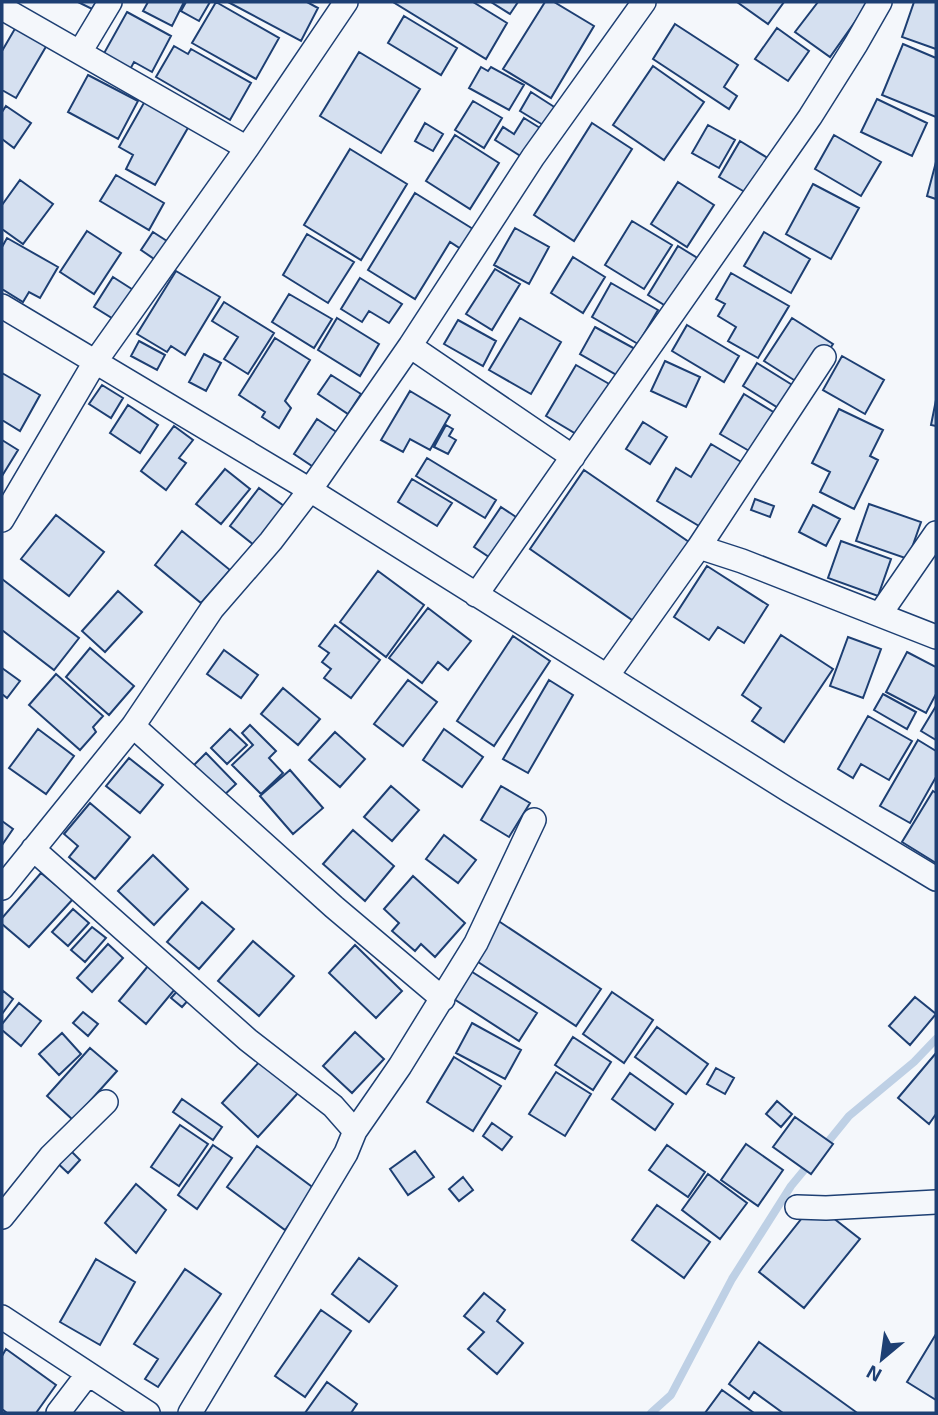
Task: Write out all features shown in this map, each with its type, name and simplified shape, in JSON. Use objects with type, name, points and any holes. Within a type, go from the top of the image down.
[{"type":"street","points":[[80,52],[110,2]]},
{"type":"street","points":[[2,520],[95,362],[247,148],[346,2]]},
{"type":"street","points":[[2,888],[133,726],[212,609],[271,541],[310,490],[410,346],[533,157],[644,2]]},
{"type":"street","points":[[476,595],[810,117],[880,2]]},
{"type":"street","points":[[2,8],[247,148]]},
{"type":"street","points":[[2,306],[310,490],[790,791],[936,879]]},
{"type":"street","points":[[410,346],[573,457]]},
{"type":"street","points":[[607,676],[699,547],[824,357]]},
{"type":"street","points":[[880,614],[936,533]]},
{"type":"street","points":[[699,547],[936,637]]},
{"type":"street","points":[[133,726],[334,907],[443,999]]},
{"type":"street","points":[[190,1413],[340,1163],[355,1131],[477,943],[534,820]]},
{"type":"street","points":[[33,849],[248,1040],[333,1105],[355,1131]]},
{"type":"street","points":[[2,1217],[51,1156],[106,1102]]},
{"type":"street","points":[[797,1207],[936,1202]]},
{"type":"street","points":[[2,1317],[148,1413]]},
{"type":"street","points":[[58,1413],[87,1375]]},
{"type":"building","points":[[78,2],[96,2],[92,9]]},
{"type":"building","points":[[148,2],[184,2],[172,26],[143,11]]},
{"type":"building","points":[[186,2],[210,2],[199,21],[181,11]]},
{"type":"building","points":[[216,2],[279,38],[256,79],[192,43]]},
{"type":"building","points":[[228,2],[307,2],[318,8],[301,41]]},
{"type":"building","points":[[393,2],[473,2],[507,23],[486,59]]},
{"type":"building","points":[[491,2],[518,2],[510,14]]},
{"type":"building","points":[[545,2],[554,2],[594,26],[551,98],[503,69]]},
{"type":"building","points":[[737,2],[784,2],[768,24]]},
{"type":"building","points":[[818,2],[869,2],[830,57],[795,32]]},
{"type":"building","points":[[914,2],[936,2],[936,49],[902,37]]},
{"type":"building","points":[[127,12],[171,36],[152,72],[134,62],[120,88],[93,73]]},
{"type":"building","points":[[404,16],[457,48],[441,75],[388,43]]},
{"type":"building","points":[[20,20],[51,38],[16,98],[2,90],[2,51]]},
{"type":"building","points":[[675,24],[738,65],[724,87],[737,96],[729,109],[653,59]]},
{"type":"building","points":[[777,28],[809,51],[788,81],[755,59]]},
{"type":"building","points":[[903,44],[936,58],[936,117],[882,95]]},
{"type":"building","points":[[174,46],[188,54],[191,49],[251,83],[230,120],[156,77]]},
{"type":"building","points":[[359,52],[420,89],[381,153],[320,116]]},
{"type":"building","points":[[653,66],[704,102],[664,160],[613,125]]},
{"type":"building","points":[[481,67],[488,71],[491,67],[524,85],[509,110],[469,88]]},
{"type":"building","points":[[88,75],[138,101],[118,139],[68,112]]},
{"type":"building","points":[[531,92],[559,110],[548,128],[520,111]]},
{"type":"building","points":[[877,99],[927,123],[912,156],[861,132]]},
{"type":"building","points":[[145,101],[189,126],[155,185],[126,169],[133,155],[119,147]]},
{"type":"building","points":[[473,101],[502,118],[484,148],[455,130]]},
{"type":"building","points":[[6,106],[31,123],[14,148],[2,139],[2,112]]},
{"type":"building","points":[[524,118],[548,133],[530,162],[495,140],[503,127],[514,134]]},
{"type":"building","points":[[425,123],[443,134],[433,151],[415,141]]},
{"type":"building","points":[[592,123],[632,149],[574,241],[534,215]]},
{"type":"building","points":[[708,125],[735,140],[719,168],[692,153]]},
{"type":"building","points":[[455,135],[499,163],[470,209],[426,181]]},
{"type":"building","points":[[834,135],[881,162],[861,196],[815,169]]},
{"type":"building","points":[[740,141],[771,160],[750,195],[719,177]]},
{"type":"building","points":[[350,149],[407,184],[361,260],[304,225]]},
{"type":"building","points":[[936,162],[936,199],[927,196]]},
{"type":"building","points":[[116,175],[164,203],[149,230],[100,201]]},
{"type":"building","points":[[20,180],[53,204],[23,244],[2,229],[2,205]]},
{"type":"building","points":[[678,182],[714,205],[687,247],[651,224]]},
{"type":"building","points":[[813,184],[859,208],[831,259],[786,234]]},
{"type":"building","points":[[415,193],[473,229],[461,249],[450,242],[415,299],[368,270]]},
{"type":"building","points":[[632,221],[672,245],[644,289],[605,265]]},
{"type":"building","points":[[515,228],[549,247],[529,284],[494,265]]},
{"type":"building","points":[[87,231],[121,253],[94,294],[60,272]]},
{"type":"building","points":[[153,232],[173,245],[160,263],[141,250]]},
{"type":"building","points":[[764,232],[810,259],[791,293],[744,266]]},
{"type":"building","points":[[307,234],[354,262],[328,303],[283,275]]},
{"type":"building","points":[[7,238],[58,267],[40,298],[29,292],[23,302],[2,289],[2,247]]},
{"type":"building","points":[[678,246],[704,262],[674,311],[648,295]]},
{"type":"building","points":[[573,257],[605,277],[583,313],[551,293]]},
{"type":"building","points":[[495,269],[520,284],[492,330],[466,314]]},
{"type":"building","points":[[176,271],[220,297],[185,355],[171,346],[167,352],[137,334]]},
{"type":"building","points":[[731,273],[789,306],[758,358],[728,341],[736,327],[718,316],[725,304],[716,299]]},
{"type":"building","points":[[113,277],[138,293],[120,323],[94,307]]},
{"type":"building","points":[[360,278],[402,304],[389,323],[369,311],[362,322],[341,309]]},
{"type":"building","points":[[611,283],[658,310],[638,344],[592,317]]},
{"type":"building","points":[[289,294],[332,319],[314,348],[272,322]]},
{"type":"building","points":[[224,302],[274,333],[248,374],[224,359],[238,337],[212,321]]},
{"type":"building","points":[[337,318],[379,344],[360,376],[318,350]]},
{"type":"building","points":[[520,318],[561,342],[531,394],[489,370]]},
{"type":"building","points":[[792,318],[833,344],[805,387],[764,361]]},
{"type":"building","points":[[458,320],[496,341],[483,366],[444,344]]},
{"type":"building","points":[[687,325],[739,356],[724,382],[672,351]]},
{"type":"building","points":[[595,327],[637,350],[622,378],[580,354]]},
{"type":"building","points":[[275,338],[310,360],[285,401],[291,408],[279,428],[262,417],[265,412],[239,395]]},
{"type":"building","points":[[139,341],[165,355],[157,370],[131,356]]},
{"type":"building","points":[[204,354],[221,363],[206,391],[189,382]]},
{"type":"building","points":[[842,356],[884,380],[865,414],[823,390]]},
{"type":"building","points":[[665,361],[700,377],[686,407],[651,391]]},
{"type":"building","points":[[757,363],[802,391],[788,414],[743,386]]},
{"type":"building","points":[[576,365],[618,389],[588,441],[546,416]]},
{"type":"building","points":[[2,373],[40,395],[20,431],[2,420]]},
{"type":"building","points":[[331,375],[361,394],[348,414],[318,394]]},
{"type":"building","points":[[102,385],[123,398],[111,418],[89,404]]},
{"type":"building","points":[[410,391],[450,415],[430,450],[410,439],[403,452],[381,440]]},
{"type":"building","points":[[744,394],[775,413],[751,452],[720,434]]},
{"type":"building","points":[[936,400],[936,426],[931,425]]},
{"type":"building","points":[[128,405],[158,425],[140,453],[110,433]]},
{"type":"building","points":[[839,409],[883,430],[870,456],[878,460],[854,509],[820,492],[830,472],[812,463]]},
{"type":"building","points":[[317,419],[347,439],[324,474],[294,454]]},
{"type":"building","points":[[643,422],[667,437],[650,464],[626,449]]},
{"type":"building","points":[[446,425],[453,429],[449,436],[456,440],[448,454],[434,447]]},
{"type":"building","points":[[174,426],[193,440],[179,458],[186,463],[166,490],[141,471]]},
{"type":"building","points":[[2,440],[18,450],[2,476]]},
{"type":"building","points":[[711,444],[743,463],[704,529],[657,501],[676,468],[691,477]]},
{"type":"building","points":[[427,458],[496,500],[485,518],[416,476]]},
{"type":"building","points":[[225,469],[250,489],[221,524],[196,504]]},
{"type":"building","points":[[584,470],[689,542],[635,622],[530,549]]},
{"type":"building","points":[[412,479],[452,503],[437,526],[398,502]]},
{"type":"building","points":[[259,488],[284,506],[254,545],[230,526]]},
{"type":"building","points":[[755,499],[774,506],[770,517],[751,510]]},
{"type":"building","points":[[869,504],[921,522],[908,559],[856,541]]},
{"type":"building","points":[[813,505],[840,519],[826,546],[799,532]]},
{"type":"building","points":[[501,507],[525,523],[498,563],[474,547]]},
{"type":"building","points":[[56,515],[104,552],[69,596],[21,559]]},
{"type":"building","points":[[182,531],[230,570],[201,603],[155,565]]},
{"type":"building","points":[[841,541],[891,559],[878,596],[828,578]]},
{"type":"building","points":[[707,566],[768,605],[744,643],[718,627],[709,640],[674,617]]},
{"type":"building","points":[[378,571],[424,605],[386,657],[340,622]]},
{"type":"building","points":[[2,579],[79,638],[54,670],[2,630]]},
{"type":"building","points":[[118,591],[142,612],[105,652],[82,631]]},
{"type":"building","points":[[428,608],[471,641],[448,670],[438,662],[422,683],[389,658]]},
{"type":"building","points":[[335,625],[380,660],[351,698],[324,678],[331,669],[322,662],[329,653],[319,646]]},
{"type":"building","points":[[781,635],[833,669],[784,742],[752,721],[761,708],[742,695]]},
{"type":"building","points":[[513,636],[550,661],[494,746],[457,721]]},
{"type":"building","points":[[848,637],[881,649],[863,698],[830,686]]},
{"type":"building","points":[[90,648],[134,686],[109,715],[66,677]]},
{"type":"building","points":[[224,650],[258,675],[241,698],[207,674]]},
{"type":"building","points":[[907,652],[936,667],[936,694],[926,713],[886,692]]},
{"type":"building","points":[[2,668],[20,681],[7,698],[2,694]]},
{"type":"building","points":[[56,674],[103,716],[93,727],[96,732],[80,750],[29,705]]},
{"type":"building","points":[[408,680],[437,702],[403,746],[374,724]]},
{"type":"building","points":[[549,680],[573,695],[528,773],[503,759]]},
{"type":"building","points":[[283,688],[320,719],[298,745],[261,714]]},
{"type":"building","points":[[883,694],[916,712],[907,729],[874,710]]},
{"type":"building","points":[[936,706],[936,740],[921,731]]},
{"type":"building","points":[[868,716],[912,741],[889,780],[861,764],[853,778],[838,769]]},
{"type":"building","points":[[250,725],[276,751],[269,758],[283,773],[261,794],[232,765],[253,745],[242,733]]},
{"type":"building","points":[[38,729],[74,756],[46,794],[9,768]]},
{"type":"building","points":[[230,729],[247,745],[227,764],[211,748]]},
{"type":"building","points":[[444,729],[483,757],[462,787],[423,760]]},
{"type":"building","points":[[335,732],[365,759],[340,787],[309,760]]},
{"type":"building","points":[[918,740],[936,751],[936,777],[910,823],[880,806]]},
{"type":"building","points":[[206,753],[236,784],[221,798],[191,768]]},
{"type":"building","points":[[129,758],[163,785],[140,813],[106,786]]},
{"type":"building","points":[[290,770],[323,808],[293,834],[260,796]]},
{"type":"building","points":[[391,786],[419,810],[392,841],[364,817]]},
{"type":"building","points":[[501,786],[530,803],[509,837],[481,820]]},
{"type":"building","points":[[933,791],[936,793],[936,863],[902,842]]},
{"type":"building","points":[[90,803],[130,837],[95,879],[69,857],[78,846],[64,834]]},
{"type":"building","points":[[2,821],[13,829],[2,845]]},
{"type":"building","points":[[353,830],[394,866],[365,901],[323,864]]},
{"type":"building","points":[[444,835],[476,860],[458,883],[426,859]]},
{"type":"building","points":[[153,855],[188,889],[154,925],[118,891]]},
{"type":"building","points":[[41,873],[73,899],[29,947],[2,924],[2,918]]},
{"type":"building","points":[[413,876],[465,923],[435,957],[421,944],[415,951],[392,931],[399,923],[384,909]]},
{"type":"building","points":[[202,902],[234,929],[199,969],[167,942]]},
{"type":"building","points":[[73,909],[89,923],[68,946],[52,932]]},
{"type":"building","points":[[497,920],[601,989],[576,1026],[472,958]]},
{"type":"building","points":[[92,927],[106,938],[85,962],[71,950]]},
{"type":"building","points":[[253,941],[294,976],[259,1016],[218,981]]},
{"type":"building","points":[[108,944],[123,958],[92,992],[77,978]]},
{"type":"building","points":[[355,945],[402,991],[376,1018],[329,973]]},
{"type":"building","points":[[458,963],[537,1013],[519,1041],[440,990]]},
{"type":"building","points":[[148,966],[175,989],[146,1024],[119,1001]]},
{"type":"building","points":[[180,988],[191,997],[182,1007],[171,998]]},
{"type":"building","points":[[2,990],[13,999],[2,1014]]},
{"type":"building","points":[[612,992],[653,1020],[624,1063],[583,1034]]},
{"type":"building","points":[[915,997],[936,1014],[910,1045],[889,1026]]},
{"type":"building","points":[[19,1003],[41,1021],[21,1046],[2,1030],[2,1024]]},
{"type":"building","points":[[83,1012],[98,1024],[88,1036],[73,1023]]},
{"type":"building","points":[[472,1023],[521,1050],[505,1079],[456,1053]]},
{"type":"building","points":[[657,1027],[708,1064],[686,1094],[635,1057]]},
{"type":"building","points":[[355,1032],[384,1059],[352,1093],[323,1066]]},
{"type":"building","points":[[62,1033],[81,1054],[59,1075],[39,1054]]},
{"type":"building","points":[[573,1037],[611,1062],[593,1090],[555,1065]]},
{"type":"building","points":[[90,1048],[117,1071],[73,1120],[47,1096]]},
{"type":"building","points":[[936,1053],[936,1114],[929,1124],[898,1098]]},
{"type":"building","points":[[454,1057],[501,1086],[473,1131],[427,1102]]},
{"type":"building","points":[[261,1060],[298,1093],[258,1137],[222,1103]]},
{"type":"building","points":[[716,1068],[734,1078],[725,1094],[707,1084]]},
{"type":"building","points":[[556,1072],[591,1094],[565,1136],[529,1114]]},
{"type":"building","points":[[630,1073],[673,1104],[655,1130],[612,1099]]},
{"type":"building","points":[[182,1099],[222,1127],[213,1140],[173,1112]]},
{"type":"building","points":[[777,1101],[792,1114],[781,1127],[766,1114]]},
{"type":"building","points":[[795,1117],[833,1144],[811,1174],[773,1147]]},
{"type":"building","points":[[492,1123],[512,1137],[502,1150],[483,1136]]},
{"type":"building","points":[[180,1125],[208,1144],[179,1186],[151,1167]]},
{"type":"building","points":[[746,1144],[783,1170],[758,1206],[721,1180]]},
{"type":"building","points":[[65,1145],[80,1160],[68,1173],[52,1158]]},
{"type":"building","points":[[213,1145],[232,1158],[197,1209],[178,1195]]},
{"type":"building","points":[[667,1145],[705,1172],[688,1197],[649,1170]]},
{"type":"building","points":[[257,1146],[315,1189],[285,1230],[227,1187]]},
{"type":"building","points":[[415,1151],[434,1177],[408,1195],[390,1169]]},
{"type":"building","points":[[708,1174],[747,1203],[720,1239],[682,1210]]},
{"type":"building","points":[[463,1177],[473,1190],[459,1201],[449,1189]]},
{"type":"building","points":[[136,1184],[166,1210],[136,1253],[105,1223]]},
{"type":"building","points":[[814,1203],[860,1239],[804,1308],[759,1272]]},
{"type":"building","points":[[657,1205],[710,1242],[684,1278],[632,1240]]},
{"type":"building","points":[[359,1258],[397,1286],[369,1322],[332,1294]]},
{"type":"building","points":[[96,1259],[135,1282],[100,1345],[60,1322]]},
{"type":"building","points":[[185,1269],[221,1294],[158,1387],[145,1379],[158,1359],[134,1344]]},
{"type":"building","points":[[484,1293],[505,1310],[497,1321],[523,1343],[497,1374],[468,1349],[484,1332],[464,1316]]},
{"type":"building","points":[[321,1310],[351,1331],[305,1397],[275,1376]]},
{"type":"building","points":[[936,1334],[936,1400],[907,1382]]},
{"type":"building","points":[[759,1342],[856,1412],[783,1413],[754,1392],[749,1399],[729,1384]]},
{"type":"building","points":[[6,1349],[56,1385],[36,1413],[7,1413],[2,1409],[2,1356]]},
{"type":"building","points":[[327,1382],[357,1404],[351,1413],[305,1413]]},
{"type":"building","points":[[722,1390],[754,1413],[705,1413]]},
{"type":"waterway","points":[[823,1148],[849,1116],[914,1062],[936,1039]]},
{"type":"waterway","points":[[651,1413],[671,1395],[732,1279],[791,1186],[810,1163]]}]
